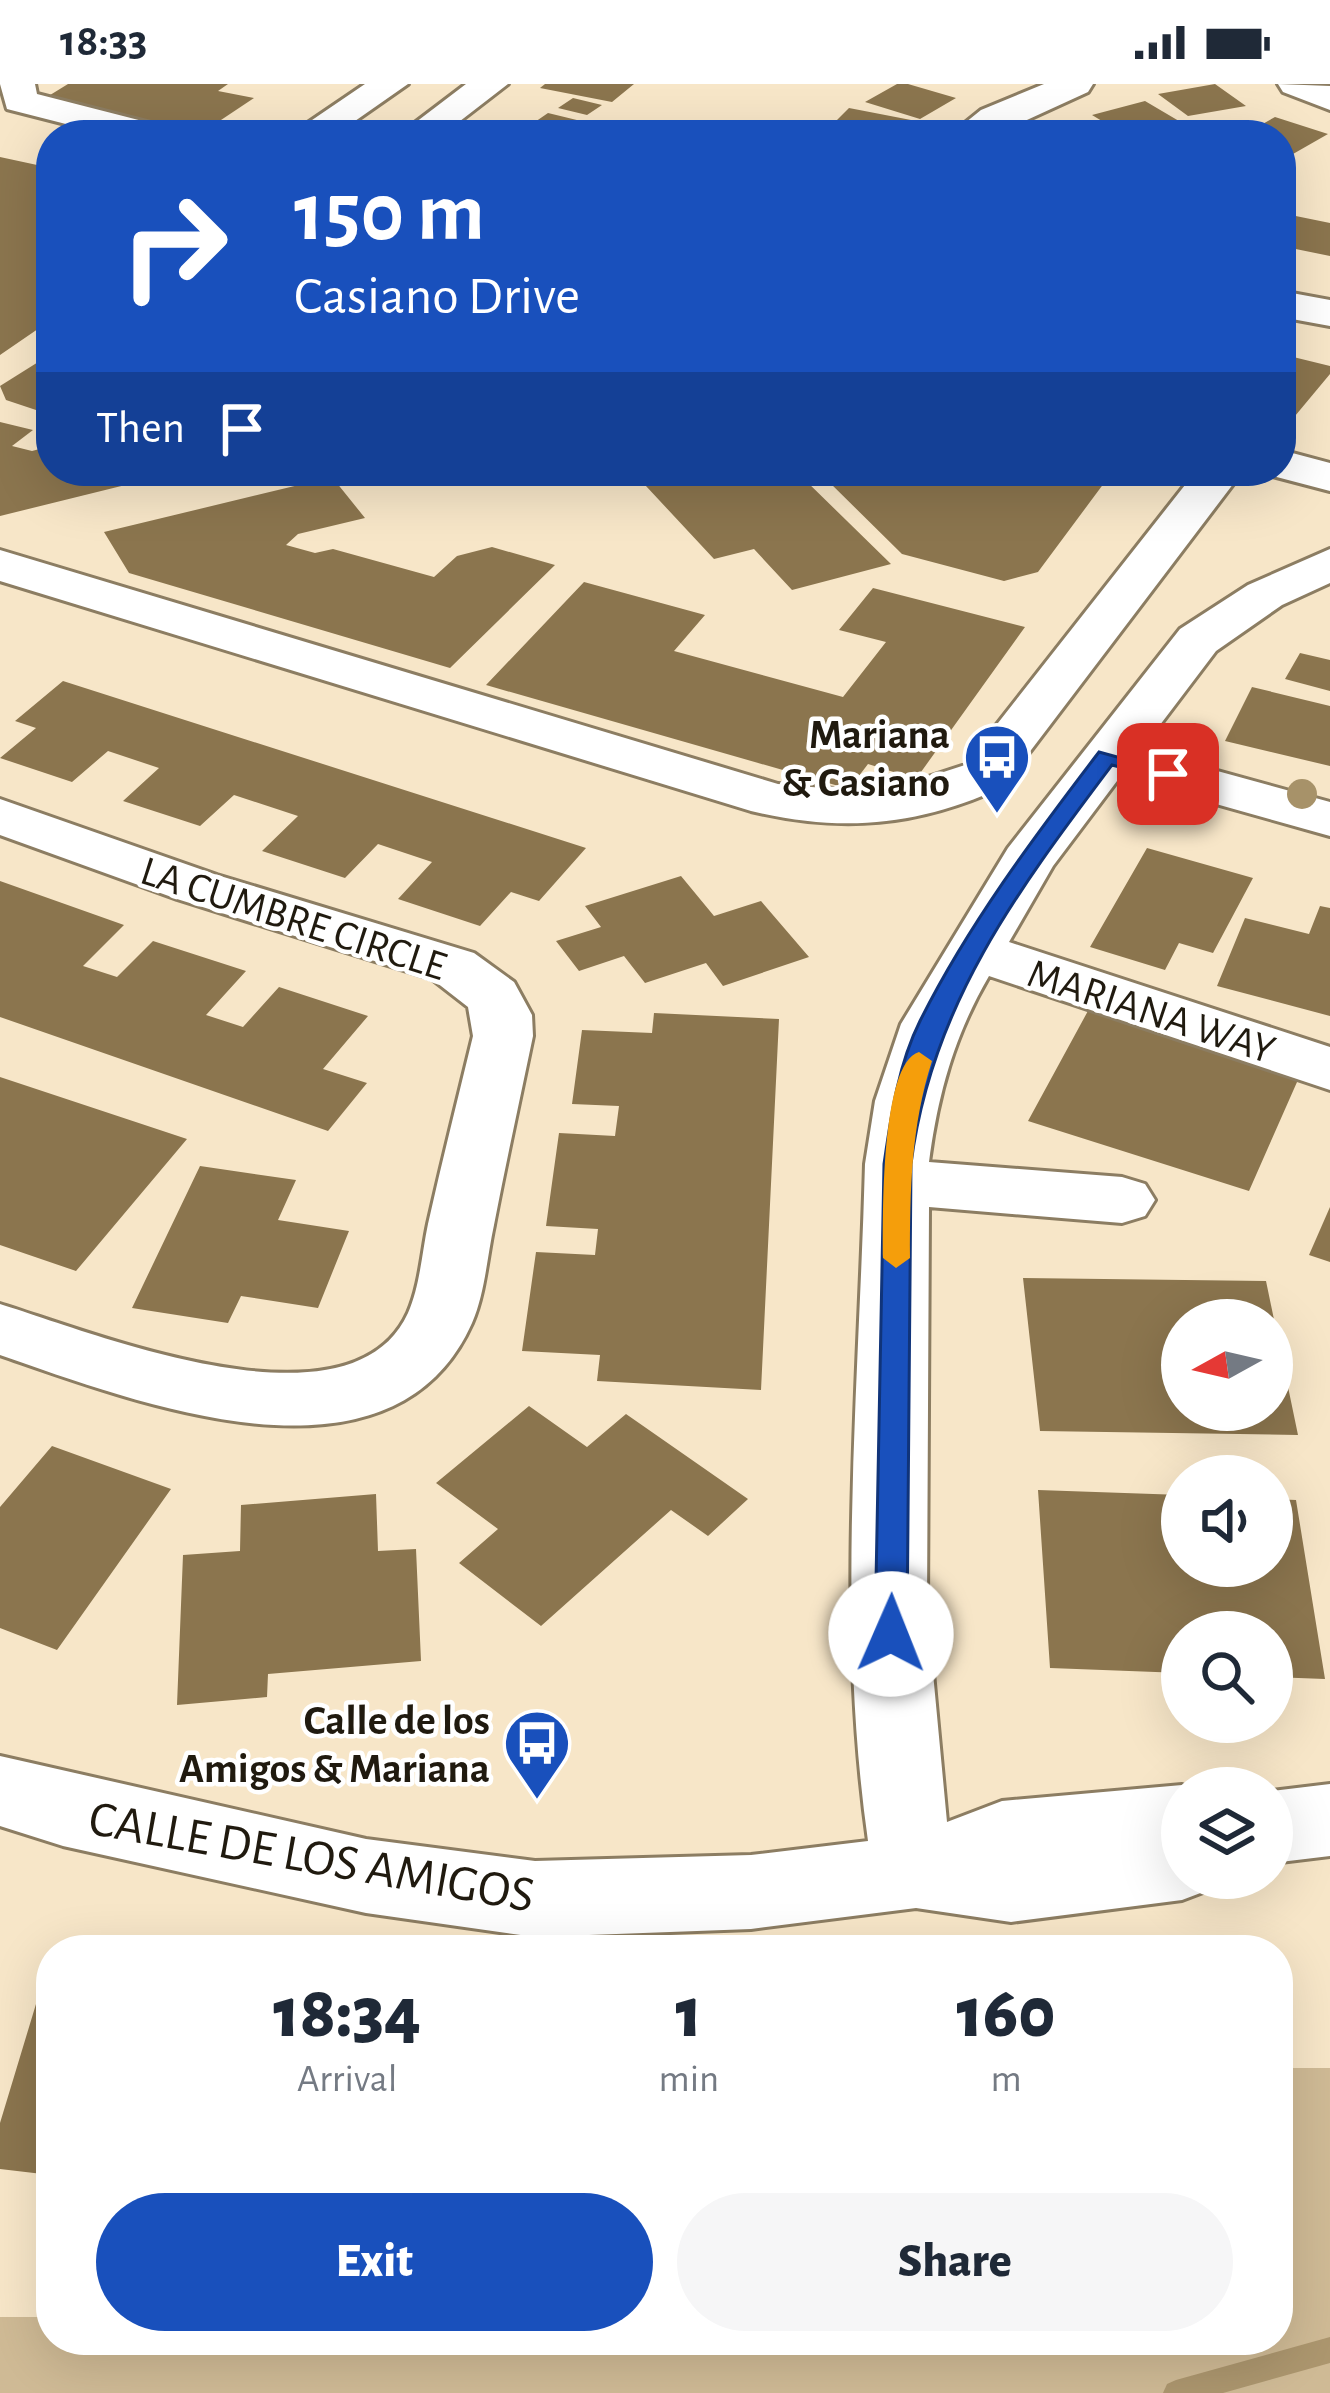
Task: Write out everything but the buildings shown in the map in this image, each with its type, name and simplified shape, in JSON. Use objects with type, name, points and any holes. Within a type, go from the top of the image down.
[{"type":"street","points":[[17,84],[20,101],[94,120]]},
{"type":"street","points":[[439,120],[490,84]]},
{"type":"street","points":[[991,120],[1075,84]]},
{"type":"street","points":[[1296,84],[1330,99]]},
{"type":"street","points":[[329,120],[373,86]]},
{"type":"street","points":[[0,131],[36,140]]},
{"type":"street","points":[[1296,307],[1330,314]]},
{"type":"street","points":[[1296,468],[1330,477]]},
{"type":"street","points":[[0,565],[770,799],[859,815],[928,803],[984,776],[1208,486]]},
{"type":"street","name":"MARIANA WAY","points":[[914,1872],[899,1797],[891,1634],[897,1182],[906,1101],[931,1024],[1028,860],[1198,640],[1265,595],[1330,564]]},
{"type":"street","points":[[1107,757],[1330,819]]},
{"type":"street","name":"LA CUMBRE CIRCLE","points":[[0,816],[197,887],[453,966],[493,996],[502,1015],[503,1036],[438,1324],[400,1371],[335,1399],[264,1399],[135,1371],[0,1329]]},
{"type":"street","name":"MARIANA WAY","points":[[974,951],[1330,1069]]},
{"type":"street","points":[[897,1182],[1122,1199]]},
{"type":"street","name":"CALLE DE LOS AMIGOS","points":[[0,1791],[63,1810],[366,1876],[535,1900],[752,1892],[914,1872],[1002,1838],[1161,1823]]},
{"type":"street","points":[[1293,1824],[1330,1820]]},
{"type":"street","name":"CALLE DE LOS AMIGOS","points":[[914,1872],[1011,1886],[1161,1866]]},
{"type":"shaded area","points":[[1293,2068],[1330,2068],[1330,2393],[0,2393],[0,2317],[36,2317],[36,2355],[1293,2355]]},
{"type":"waterway","points":[[1176,2393],[1330,2350]]},
{"type":"slow traffic","points":[[896,1258],[897,1164],[906,1101],[919,1061]]},
{"type":"place","name":"Mariana & Casiano","points":[[997,816]]},
{"type":"place","name":"Calle de los Amigos & Mariana","points":[[537,1802]]},
{"type":"route","points":[[891,1634],[897,1164],[906,1101],[931,1024],[1028,860],[1107,757],[1168,774]]}]
